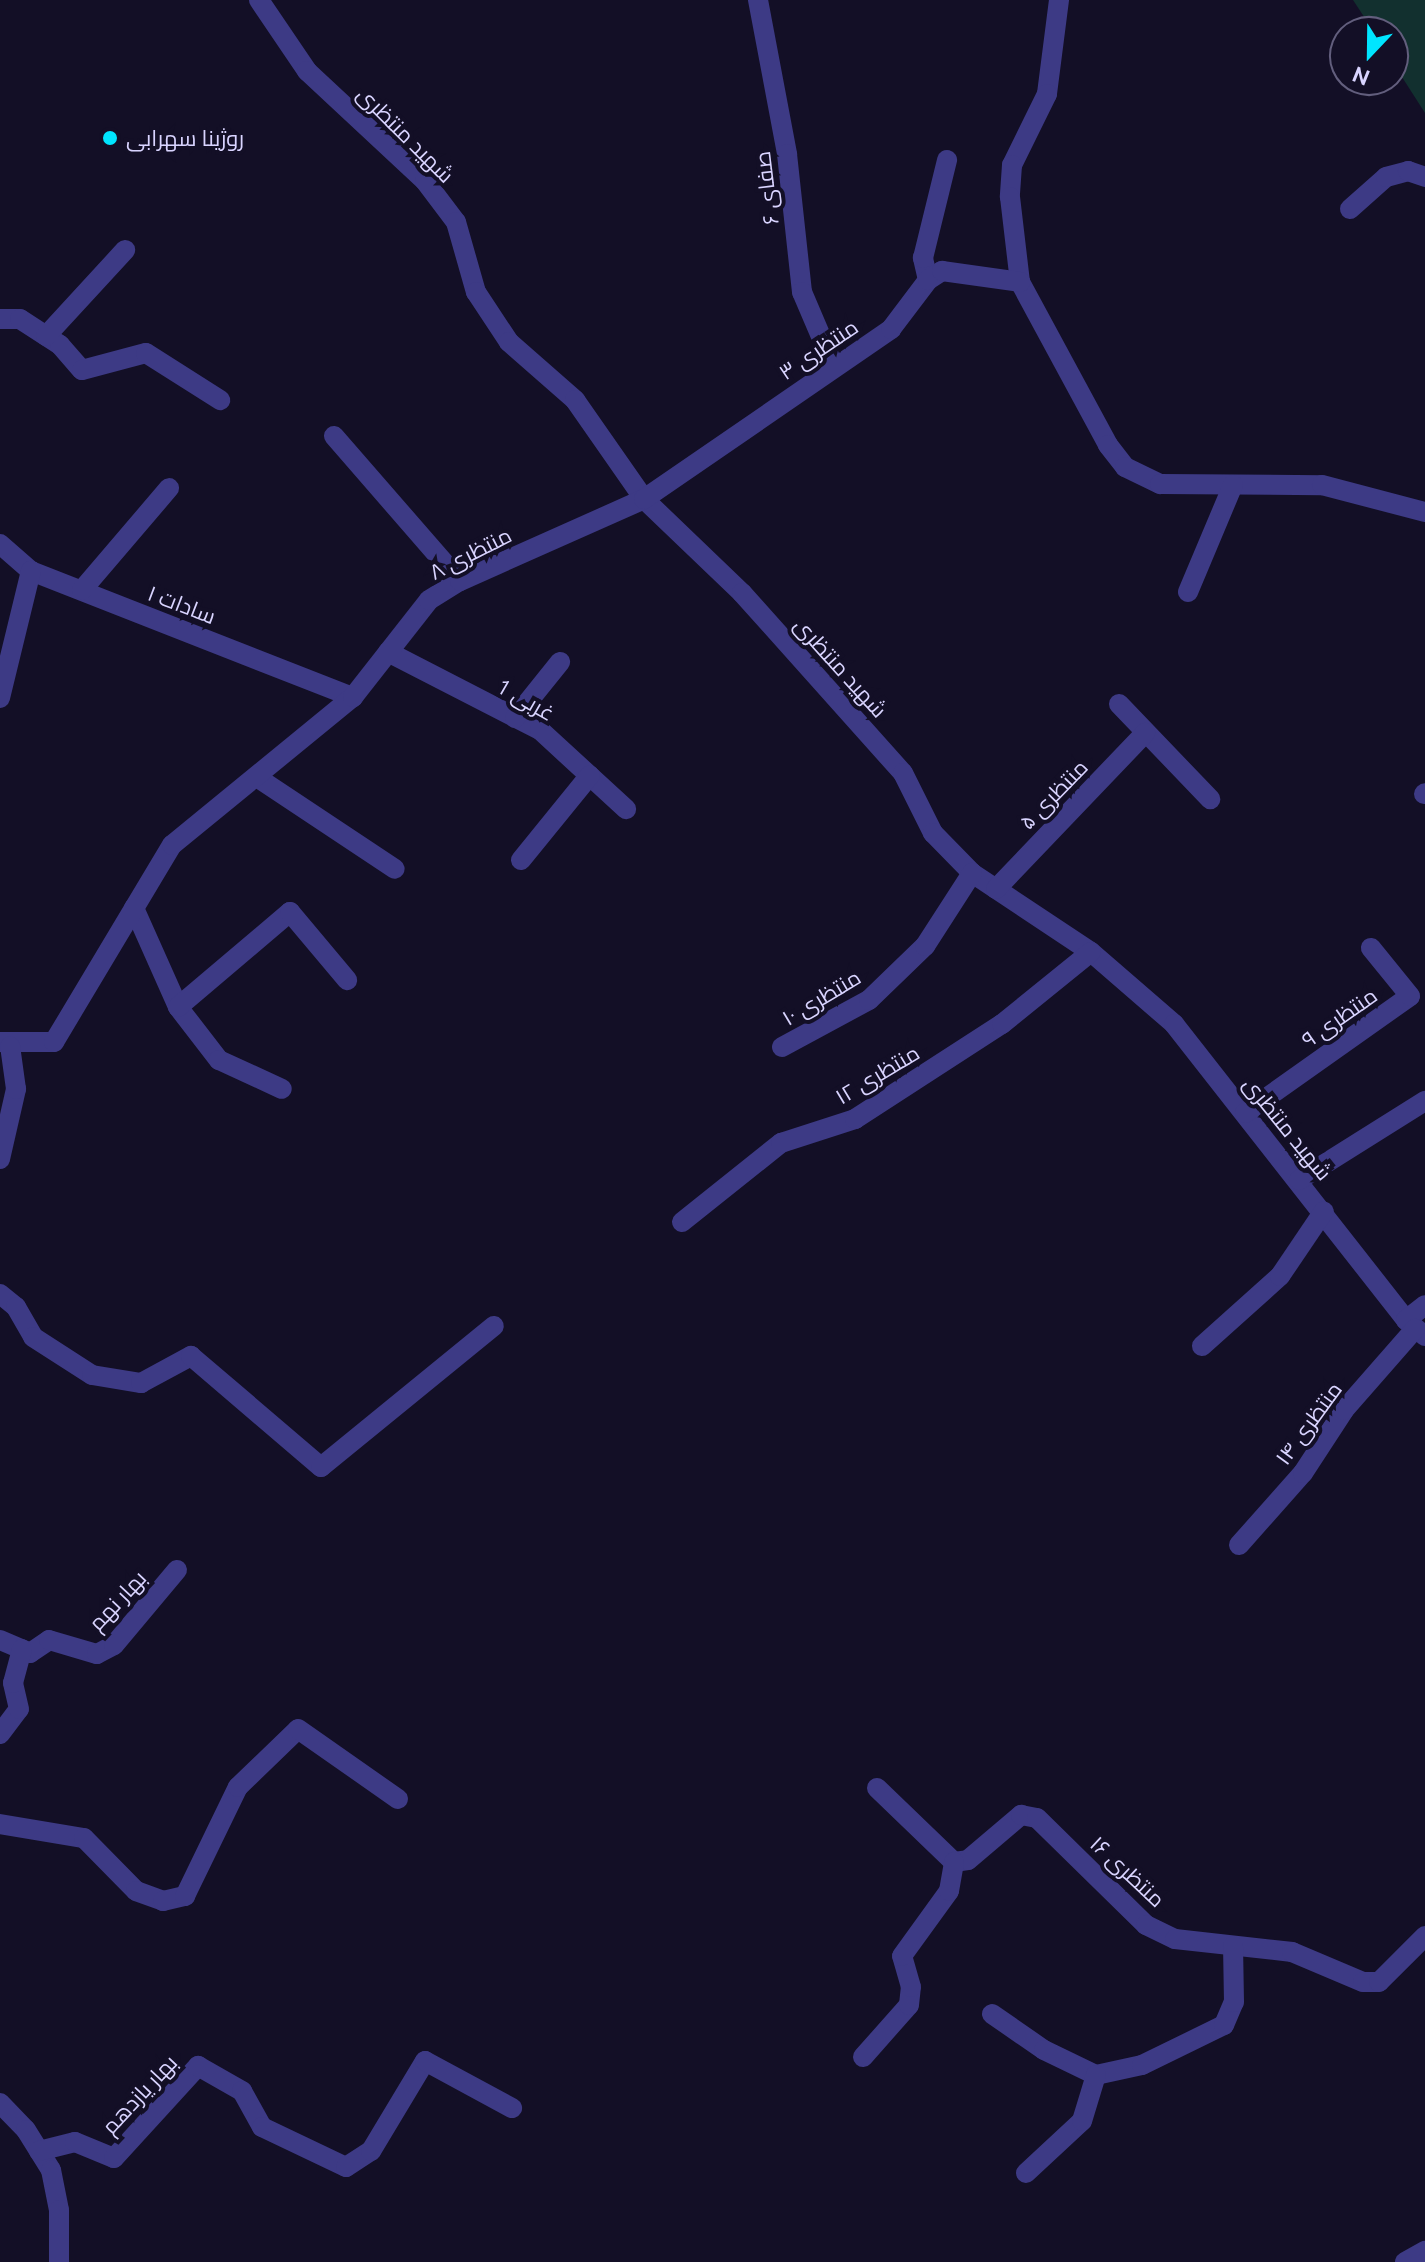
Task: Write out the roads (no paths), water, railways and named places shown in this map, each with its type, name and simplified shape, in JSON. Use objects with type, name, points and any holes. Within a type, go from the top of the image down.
[{"type":"street","name":"شهید منتظری","points":[[259,0],[307,71],[425,181],[456,222],[476,292],[509,342],[575,400],[644,499],[742,593],[903,773],[933,833],[972,873],[1091,952],[1174,1024],[1416,1329]]},
{"type":"street","name":"صفای ۶","points":[[758,0],[787,154],[802,292],[834,367]]},
{"type":"street","points":[[1059,0],[1047,94],[1012,165],[1010,197],[1020,282],[1125,467],[1160,484],[1322,485],[1425,512]]},
{"type":"street","points":[[947,160],[923,258],[928,280],[942,271],[1020,282]]},
{"type":"street","points":[[1350,209],[1386,177],[1408,171],[1425,177]]},
{"type":"street","points":[[46,336],[125,250]]},
{"type":"street","name":"منتظری ۳","points":[[644,499],[891,329],[928,280]]},
{"type":"street","points":[[0,319],[20,319],[46,336],[82,370],[146,353],[220,400]]},
{"type":"street","points":[[334,436],[460,581]]},
{"type":"street","points":[[1188,592],[1233,485]]},
{"type":"street","points":[[82,590],[169,488]]},
{"type":"street","name":"منتظری ۸","points":[[5,1044],[54,1042],[172,845],[258,778],[353,697],[429,600],[460,581],[644,499]]},
{"type":"street","name":"سادات ۱","points":[[0,544],[31,571],[353,697]]},
{"type":"street","points":[[0,698],[31,571]]},
{"type":"street","name":"غربی 1","points":[[388,652],[540,730],[626,809]]},
{"type":"street","points":[[515,718],[560,662]]},
{"type":"street","points":[[1119,704],[1210,799]]},
{"type":"street","name":"منتظری ۵","points":[[996,889],[1145,733]]},
{"type":"street","points":[[521,860],[590,775]]},
{"type":"street","points":[[258,778],[395,869]]},
{"type":"street","name":"منتظری ۱۰","points":[[782,1047],[869,1000],[925,946],[972,873]]},
{"type":"street","points":[[134,908],[178,1007],[219,1060],[282,1089]]},
{"type":"street","points":[[178,1007],[290,912],[347,980]]},
{"type":"street","name":"منتظری ۹","points":[[1245,1113],[1410,996],[1371,948]]},
{"type":"street","name":"منتظری ۱۲","points":[[682,1222],[781,1143],[855,1119],[1002,1024],[1091,952]]},
{"type":"street","points":[[0,1159],[16,1089],[5,1044]]},
{"type":"street","points":[[1299,1180],[1425,1101]]},
{"type":"street","points":[[1202,1346],[1280,1276],[1324,1211]]},
{"type":"street","points":[[0,1294],[16,1307],[33,1337],[92,1375],[141,1383],[191,1356],[321,1467],[494,1326]]},
{"type":"street","name":"منتظری ۱۴","points":[[1239,1545],[1303,1473],[1344,1410],[1416,1329],[1425,1305]]},
{"type":"street","name":"بهار نهم","points":[[22,1649],[30,1653],[49,1640],[97,1654],[114,1645],[177,1570]]},
{"type":"street","points":[[0,1640],[22,1649],[13,1683],[19,1709],[0,1734]]},
{"type":"street","points":[[0,1824],[84,1838],[136,1891],[163,1901],[185,1896],[238,1787],[298,1729],[398,1799]]},
{"type":"street","points":[[863,2057],[909,2005],[911,1987],[902,1956],[949,1891],[954,1862],[877,1788]]},
{"type":"street","name":"منتظری ۱۶","points":[[954,1862],[968,1860],[1021,1815],[1037,1818],[1146,1925],[1175,1939],[1292,1952],[1363,1982],[1379,1982],[1425,1936]]},
{"type":"street","points":[[992,2014],[1044,2050],[1096,2075],[1142,2065],[1224,2025],[1234,2002],[1233,1946]]},
{"type":"street","name":"بهار یازدهم","points":[[39,2151],[75,2142],[114,2158],[198,2066],[242,2091],[262,2127],[346,2167],[371,2151],[425,2061],[512,2108]]},
{"type":"street","points":[[1026,2173],[1082,2121],[1096,2075]]},
{"type":"street","points":[[0,2103],[51,2170],[59,2210],[59,2262]]},
{"type":"street","points":[[1405,2262],[1425,2251]]},
{"type":"place","name":"روژینا سهرابی","points":[[110,138]]}]
